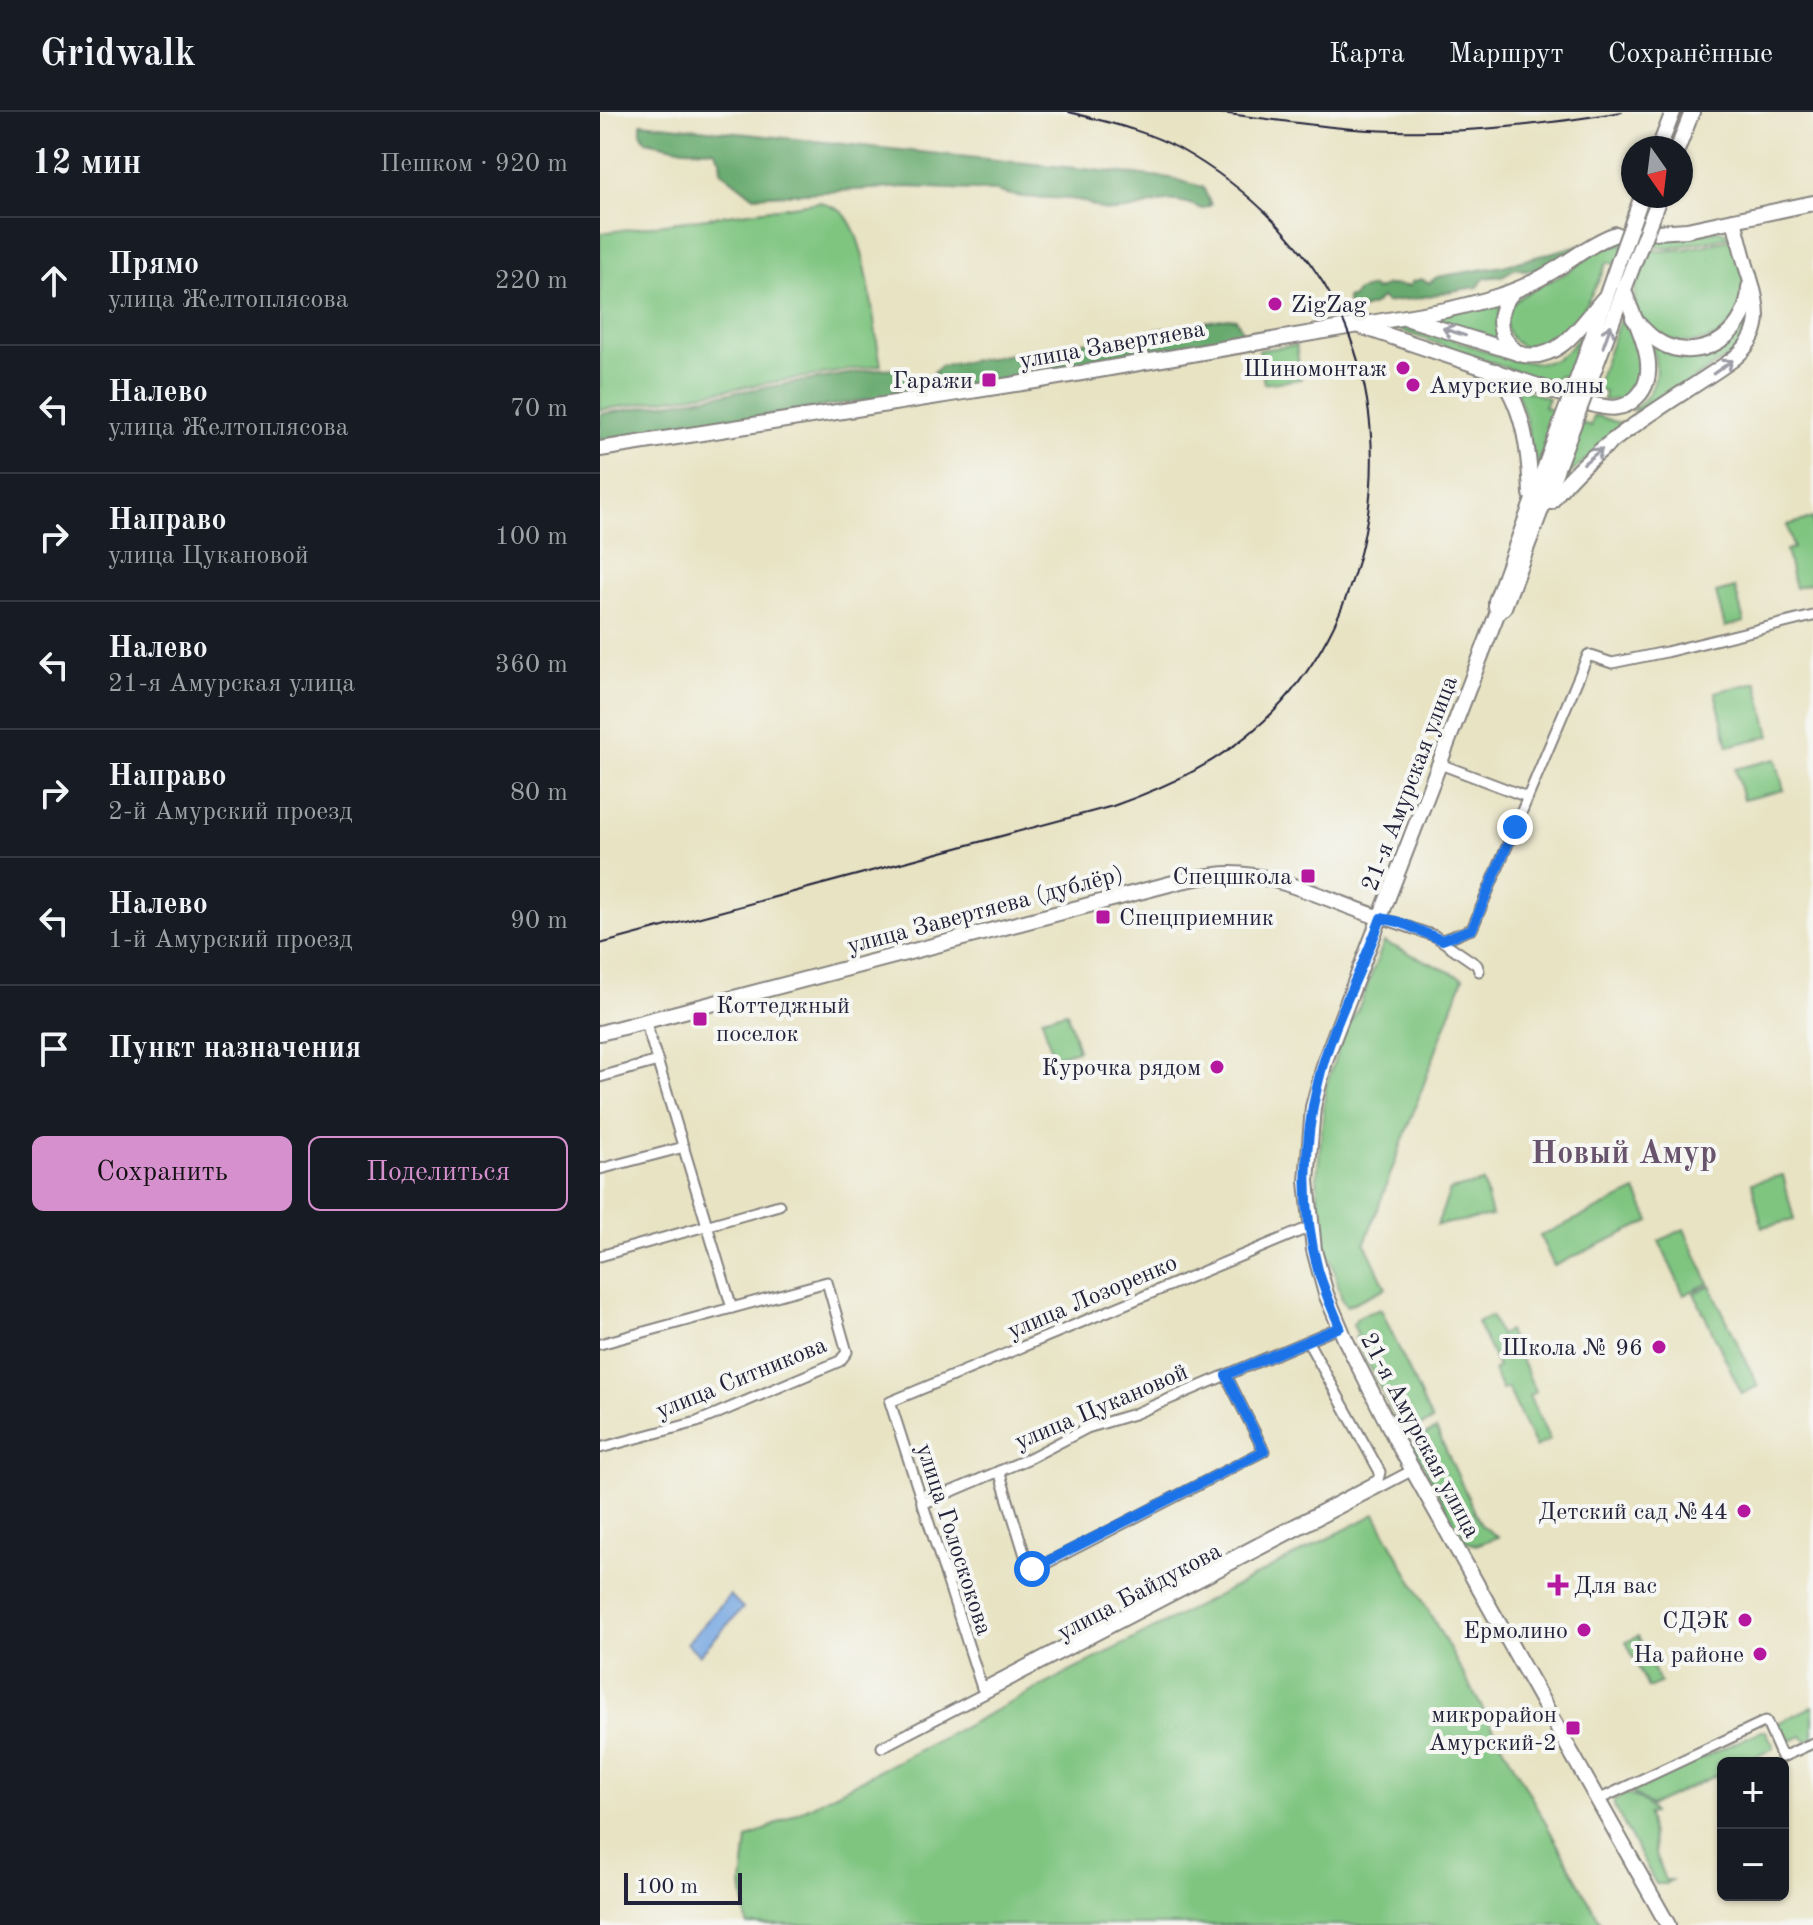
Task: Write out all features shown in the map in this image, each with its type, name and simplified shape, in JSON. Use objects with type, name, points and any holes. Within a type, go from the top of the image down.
[{"type":"main road","points":[[1664,136],[1673,112]]},
{"type":"main road","points":[[1683,136],[1692,112]]},
{"type":"main road","points":[[1656,232],[1687,230],[1813,203]]},
{"type":"main road","name":"21-я Амурская улица","points":[[1639,208],[1626,264],[1624,290],[1584,379],[1537,505],[1496,601],[1497,614],[1318,1082],[1309,1135],[1307,1181],[1310,1227],[1318,1271],[1340,1327],[1413,1470],[1668,1925]]},
{"type":"main road","name":"21-я Амурская улица","points":[[1584,379],[1606,296],[1654,208]]},
{"type":"main road","points":[[1495,370],[1512,392],[1517,406],[1537,505],[1548,506],[1589,459],[1732,360],[1750,342],[1756,327],[1758,305],[1734,220]]},
{"type":"main road","name":"улица Завертяева","points":[[600,449],[1035,381],[1356,324],[1389,326],[1515,290],[1546,276],[1603,238],[1616,234]]},
{"type":"main road","points":[[1633,318],[1652,337],[1672,348],[1693,350],[1712,345],[1731,333],[1744,313],[1749,297],[1748,274]]},
{"type":"main road","points":[[1515,290],[1504,303],[1499,322],[1506,342],[1517,353]]},
{"type":"main road","points":[[1624,290],[1648,361],[1646,384],[1636,399],[1625,406],[1614,409],[1595,405],[1625,416],[1658,411]]},
{"type":"main road","points":[[1389,326],[1422,322],[1535,356],[1553,352],[1606,296]]},
{"type":"main road","points":[[1389,326],[1565,395]]},
{"type":"main road","name":"улица Завертяева (дублёр)","points":[[600,1033],[1181,881],[1208,877],[1231,874],[1273,880],[1381,918]]},
{"type":"street","points":[[1442,940],[1472,929],[1588,655],[1612,663],[1813,616]]},
{"type":"street","points":[[1440,764],[1527,797]]},
{"type":"street","points":[[1381,918],[1442,940],[1477,965],[1479,971]]},
{"type":"street","points":[[600,1344],[732,1308],[645,1020]]},
{"type":"street","points":[[600,1077],[658,1061]]},
{"type":"street","points":[[600,1169],[684,1147]]},
{"type":"street","points":[[600,1256],[779,1205]]},
{"type":"street","name":"улица Лозоренко","points":[[890,1402],[1310,1227]]},
{"type":"street","name":"улица Ситникова","points":[[600,1448],[697,1422],[840,1361],[847,1352],[827,1282],[732,1308]]},
{"type":"street","name":"улица Цукановой","points":[[922,1504],[1087,1428],[1134,1414],[1340,1327]]},
{"type":"street","name":"улица Байдукова","points":[[982,1688],[1381,1476],[1308,1342]]},
{"type":"street","points":[[999,1471],[1027,1562],[1032,1569],[1037,1568],[1264,1451],[1226,1375]]},
{"type":"street","name":"улица Голоскокова","points":[[890,1402],[982,1688]]},
{"type":"street","name":"улица Байдукова","points":[[882,1747],[1413,1470]]},
{"type":"street","points":[[1598,1800],[1766,1721],[1782,1757],[1813,1743]]},
{"type":"green space","points":[[641,123],[1171,178],[1203,187],[1211,205],[1202,209],[1168,201],[1111,211],[1077,200],[1027,197],[997,191],[906,187],[753,196],[721,171],[720,159],[714,150],[684,149],[646,141],[641,133]]},
{"type":"green space","points":[[820,202],[843,213],[859,243],[881,365],[600,410],[600,233]]},
{"type":"green space","points":[[1719,230],[1732,236],[1671,248],[1612,244],[1617,239],[1671,239]]},
{"type":"green space","points":[[1733,239],[1744,293],[1736,317],[1722,333],[1703,341],[1683,342],[1664,337],[1647,326],[1637,310],[1635,290],[1641,272],[1607,262],[1579,314],[1559,339],[1537,349],[1522,346],[1511,337],[1506,324],[1512,304],[1606,246],[1670,251]]},
{"type":"green space","points":[[1586,243],[1544,268],[1516,268],[1502,276],[1484,278],[1478,287],[1387,303],[1381,298],[1373,305],[1356,311],[1347,303],[1347,298],[1352,298],[1357,291],[1372,287],[1376,290],[1387,285],[1410,286],[1411,282],[1422,279],[1429,283],[1437,277],[1503,266]]},
{"type":"green space","points":[[1500,299],[1501,341],[1427,317]]},
{"type":"green space","points":[[1749,309],[1752,326],[1738,350],[1650,408],[1631,411],[1646,397],[1654,381],[1655,362],[1650,342],[1698,352]]},
{"type":"green space","points":[[1623,311],[1639,351],[1639,382],[1630,394],[1619,399],[1603,400],[1605,392],[1595,389]]},
{"type":"green space","points":[[1236,319],[1242,330],[1239,337],[942,390],[935,384],[934,373],[940,366]]},
{"type":"green space","points":[[1588,325],[1570,379],[1558,375],[1554,385],[1394,328],[1435,334],[1524,362],[1543,362],[1563,354]]},
{"type":"green space","points":[[1296,345],[1301,379],[1264,384],[1259,350]]},
{"type":"green space","points":[[902,368],[918,392],[600,441],[600,414],[879,369]]},
{"type":"green space","points":[[1515,387],[1548,398],[1544,407],[1558,413],[1536,472],[1526,419]]},
{"type":"green space","points":[[1594,415],[1630,423],[1561,481],[1582,423],[1591,426]]},
{"type":"green space","points":[[1813,518],[1813,583],[1795,588],[1786,550],[1793,548],[1787,525]]},
{"type":"green space","points":[[1735,588],[1744,622],[1725,627],[1716,593]]},
{"type":"green space","points":[[1757,682],[1770,736],[1728,746],[1715,692]]},
{"type":"green space","points":[[1776,759],[1784,790],[1743,800],[1735,769]]},
{"type":"green space","points":[[1384,942],[1463,978],[1365,1243],[1386,1288],[1347,1306],[1342,1300],[1333,1265],[1321,1244],[1317,1178],[1326,1086],[1341,1040],[1359,1007]]},
{"type":"green space","points":[[1067,1012],[1078,1050],[1053,1057],[1042,1018]]},
{"type":"green space","points":[[1783,1175],[1794,1220],[1762,1227],[1752,1183]]},
{"type":"green space","points":[[1483,1182],[1492,1216],[1437,1225],[1450,1190]]},
{"type":"green space","points":[[1636,1191],[1650,1221],[1554,1266],[1540,1236]]},
{"type":"green space","points":[[1684,1229],[1709,1283],[1684,1295],[1659,1241]]},
{"type":"green space","points":[[1710,1285],[1758,1386],[1742,1394],[1694,1293]]},
{"type":"green space","points":[[1381,1309],[1432,1421],[1410,1431],[1400,1428],[1355,1337],[1358,1335],[1353,1325],[1358,1318]]},
{"type":"green space","points":[[1491,1316],[1500,1335],[1508,1331],[1536,1392],[1529,1396],[1550,1440],[1535,1447],[1508,1388],[1502,1390],[1493,1370],[1498,1367],[1477,1322]]},
{"type":"green space","points":[[1436,1429],[1481,1525],[1498,1537],[1476,1545],[1464,1541],[1411,1442]]},
{"type":"green space","points":[[1375,1514],[1602,1925],[747,1925],[742,1884],[747,1839]]},
{"type":"green space","points":[[1638,1636],[1660,1683],[1648,1688],[1626,1642]]},
{"type":"green space","points":[[1813,1706],[1813,1739],[1806,1740],[1802,1736],[1787,1742],[1788,1749],[1780,1738],[1778,1723]]},
{"type":"green space","points":[[1761,1731],[1766,1731],[1774,1747],[1755,1757],[1717,1757],[1717,1775],[1651,1806],[1630,1791]]},
{"type":"green space","points":[[1623,1794],[1640,1800],[1653,1813],[1648,1814],[1655,1854],[1665,1880],[1671,1880],[1665,1884],[1656,1884],[1614,1806],[1614,1800]]},
{"type":"water","points":[[730,1595],[743,1608],[699,1655],[687,1643]]},
{"type":"railway","points":[[600,944],[1113,806],[1154,790],[1212,761],[1247,736],[1299,682],[1328,637],[1350,588],[1364,535],[1371,482],[1370,428],[1362,375],[1332,297],[1297,246],[1229,181],[1178,148],[1152,136],[1069,112]]},
{"type":"railway","points":[[1212,112],[1350,129],[1424,131],[1509,127],[1622,112]]},
{"type":"place","name":"ZigZag","points":[[1275,304]]},
{"type":"place","name":"Шиномонтаж","points":[[1403,368]]},
{"type":"place","name":"Гаражи","points":[[989,380]]},
{"type":"place","name":"Амурские волны","points":[[1413,385]]},
{"type":"place","name":"Спецшкола","points":[[1308,876]]},
{"type":"place","name":"Спецприемник","points":[[1103,917]]},
{"type":"place","name":"Коттеджный поселок","points":[[700,1019]]},
{"type":"place","name":"Курочка рядом","points":[[1217,1067]]},
{"type":"place","name":"Школа № 96","points":[[1659,1347]]},
{"type":"place","name":"Детский сад №44","points":[[1744,1511]]},
{"type":"place","name":"Для вас","points":[[1558,1585]]},
{"type":"place","name":"СДЭК","points":[[1745,1620]]},
{"type":"place","name":"Ермолино","points":[[1584,1630]]},
{"type":"place","name":"На районе","points":[[1760,1654]]},
{"type":"place","name":"микрорайон Амурский-2","points":[[1573,1728]]},
{"type":"district","name":"Новый Амур","points":[[1624,1152]]},
{"type":"route","points":[[1032,1569],[1264,1451],[1226,1375],[1340,1327],[1318,1271],[1310,1227],[1307,1181],[1309,1135],[1318,1082],[1343,1011],[1381,918],[1442,940],[1472,929],[1515,827]]}]
